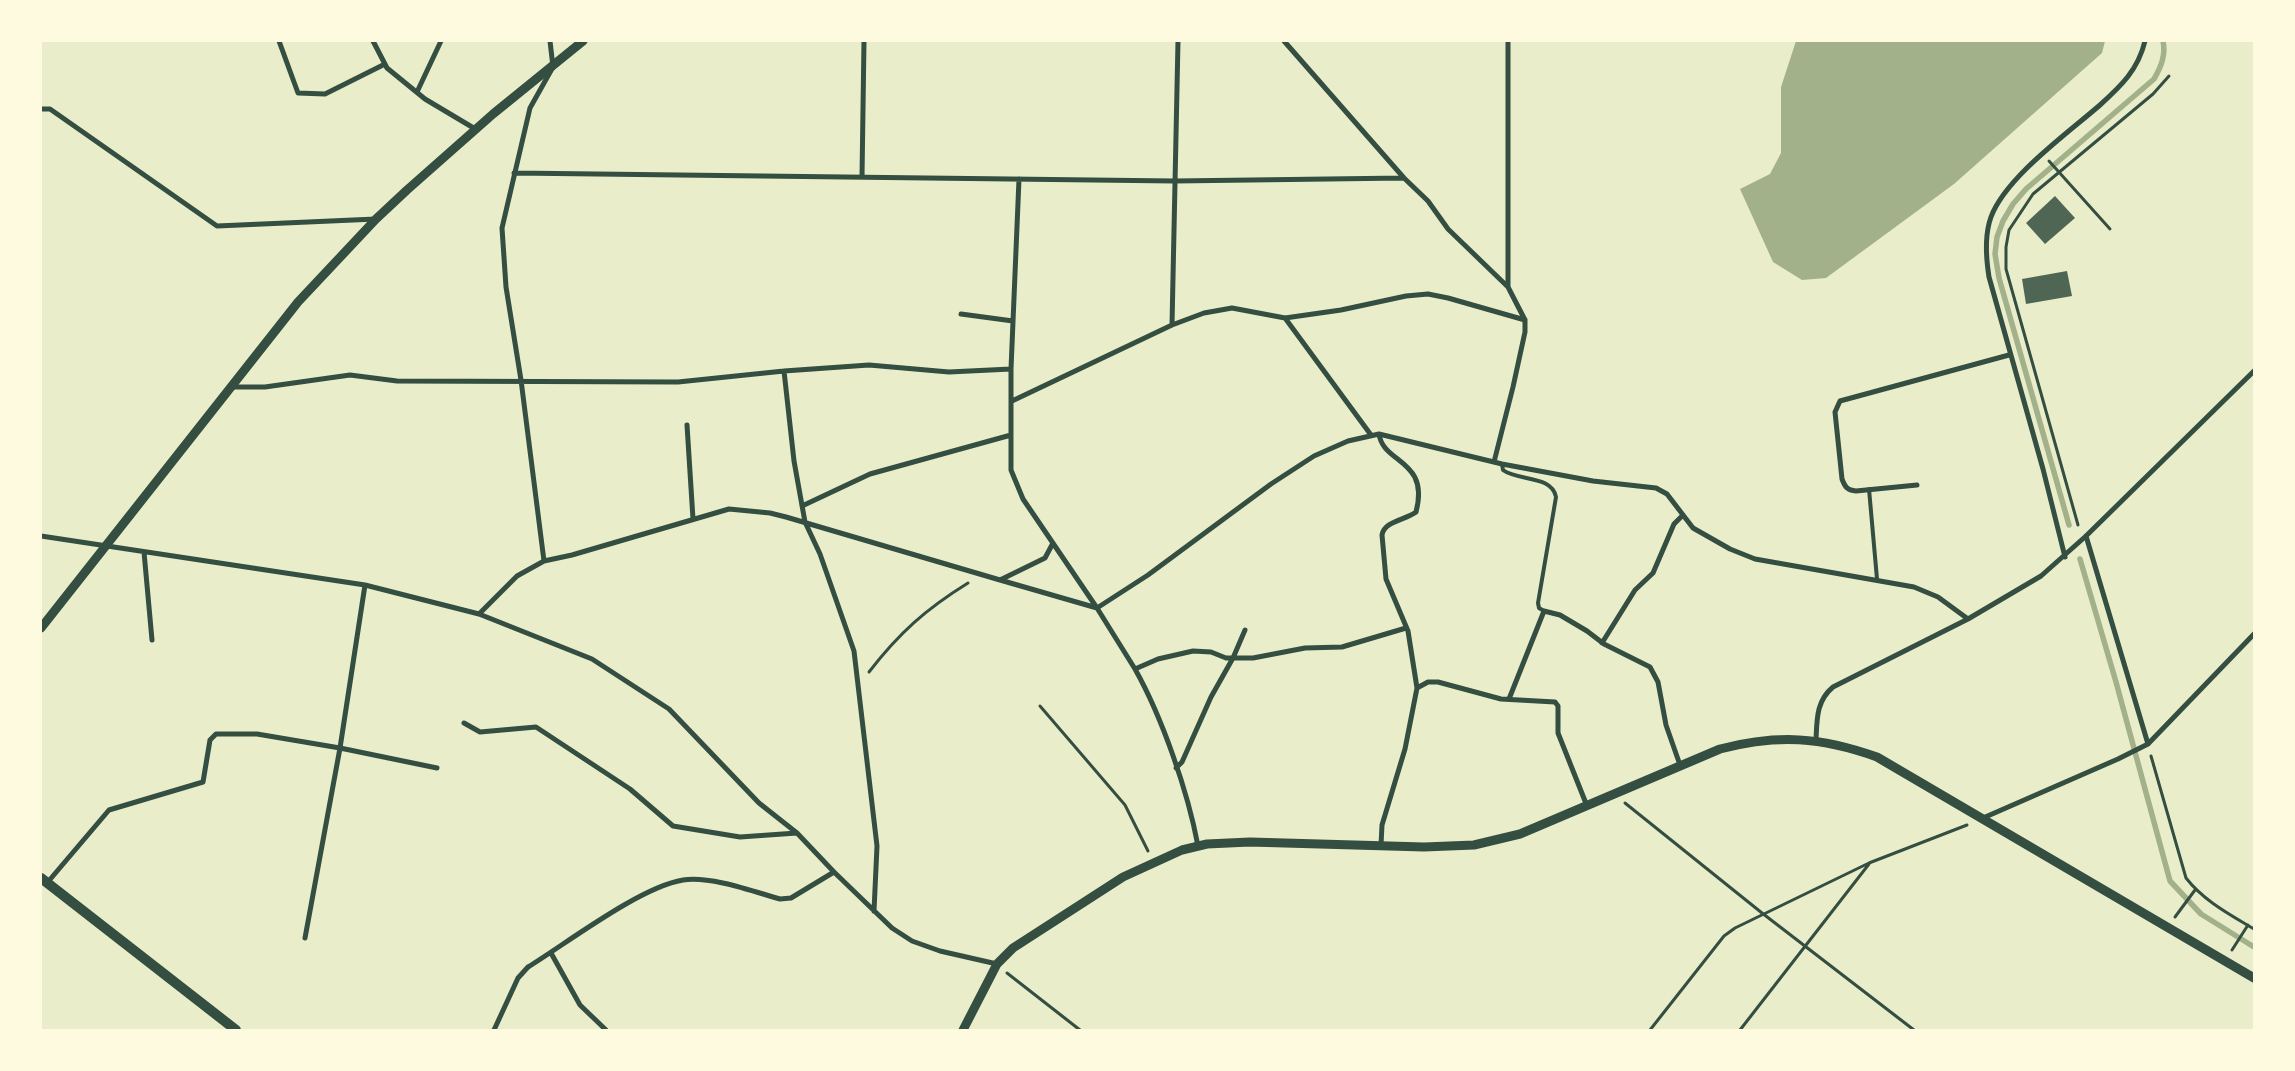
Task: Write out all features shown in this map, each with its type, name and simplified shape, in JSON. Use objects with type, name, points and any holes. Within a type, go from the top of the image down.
[{"type":"main road","points":[[44,880],[236,1030]]},
{"type":"street","points":[[279,41],[298,93],[325,94],[385,64]]},
{"type":"street","points":[[373,41],[385,64],[417,92],[477,130]]},
{"type":"street","points":[[417,92],[441,41]]},
{"type":"street","points":[[544,561],[521,380],[506,287],[502,228],[530,108],[553,67],[550,41]]},
{"type":"street","points":[[41,628],[298,302],[376,219],[493,114],[583,41]]},
{"type":"street","points":[[862,177],[864,41]]},
{"type":"street","points":[[1172,325],[1178,41]]},
{"type":"street","points":[[1284,41],[1404,178],[1428,201],[1448,229],[1508,287],[1525,320],[1525,332],[1513,387],[1494,462]]},
{"type":"street","points":[[1508,41],[1508,287]]},
{"type":"street","points":[[2065,557],[1989,277],[1987,247],[1991,217],[1998,203],[2018,178],[2126,82],[2142,56],[2145,41]]},
{"type":"street","points":[[41,109],[50,109],[217,226],[376,219]]},
{"type":"street","points":[[514,172],[1175,181],[1404,178]]},
{"type":"street","points":[[1019,179],[1011,369],[1012,470],[1014,478],[1023,499],[1098,608],[1149,693],[1176,768],[1198,846]]},
{"type":"street","points":[[1012,401],[1172,325],[1204,314],[1232,308],[1285,318],[1341,310],[1406,296],[1428,294],[1525,320]]},
{"type":"street","points":[[960,314],[1013,321]]},
{"type":"street","points":[[1285,318],[1370,435]]},
{"type":"street","points":[[1917,485],[1869,490],[1850,490],[1844,486],[1835,412],[1840,401],[2009,355]]},
{"type":"street","points":[[232,387],[265,387],[350,375],[397,381],[678,382],[784,371],[869,365],[950,372],[1011,369]]},
{"type":"street","points":[[1816,740],[1818,706],[1825,693],[1832,687],[1968,619],[2041,576],[2065,557],[2254,370]]},
{"type":"street","points":[[784,371],[805,522],[820,554],[854,651],[877,846],[874,911]]},
{"type":"street","points":[[687,425],[693,519]]},
{"type":"street","points":[[1379,434],[1384,446],[1408,468],[1416,479],[1416,512],[1387,526],[1383,530],[1382,535],[1386,579],[1406,628],[1417,688],[1404,749],[1382,826],[1381,846]]},
{"type":"street","points":[[479,614],[517,576],[544,561],[572,555],[729,509],[770,513],[805,522],[1098,608],[1148,575],[1271,484],[1314,456],[1348,441],[1379,434],[1502,464],[1594,481],[1656,488],[1667,494],[1693,528],[1730,550],[1755,559],[1914,586],[1938,597],[1968,619]]},
{"type":"street","points":[[802,506],[870,474],[1012,435]]},
{"type":"street","points":[[1602,643],[1635,590],[1653,573],[1674,524],[1683,515]]},
{"type":"street","points":[[41,536],[365,585],[479,614],[592,659],[669,709],[760,802],[797,833],[892,928],[912,941],[940,951],[997,964]]},
{"type":"street","points":[[2086,536],[2148,744]]},
{"type":"street","points":[[1000,580],[1046,558],[1053,543]]},
{"type":"street","points":[[144,552],[152,640]]},
{"type":"street","points":[[305,938],[340,748],[365,585]]},
{"type":"street","points":[[1509,699],[1544,611],[1560,615],[1587,631],[1602,643],[1644,663],[1655,673],[1666,724],[1680,765]]},
{"type":"street","points":[[1135,669],[1158,659],[1193,651],[1211,652],[1226,658],[1253,658],[1305,648],[1342,647],[1406,628]]},
{"type":"street","points":[[1176,768],[1182,762],[1211,697],[1233,658],[1245,630]]},
{"type":"street","points":[[1983,818],[2148,744],[2254,634]]},
{"type":"street","points":[[1417,688],[1428,682],[1438,682],[1509,699],[1556,702],[1558,706],[1558,733],[1587,806]]},
{"type":"street","points":[[464,722],[480,732],[536,727],[630,789],[673,826],[740,837],[797,833]]},
{"type":"street","points":[[44,880],[109,810],[203,782],[210,740],[216,734],[257,734],[340,748],[436,768]]},
{"type":"street","points":[[963,1030],[997,964],[1013,948],[1035,932],[1123,877],[1182,850],[1198,846],[1250,842],[1381,846],[1474,845],[1520,834],[1720,749],[1749,742],[1779,739],[1816,740],[1850,747],[1877,757],[2254,978]]},
{"type":"street","points":[[494,1030],[518,978],[528,967],[630,902],[663,886],[684,880],[712,882],[780,899],[791,898],[834,872]]},
{"type":"street","points":[[551,953],[580,1005],[606,1030]]},
{"type":"lane","points":[[1502,464],[1503,470],[1508,474],[1551,486],[1555,492],[1556,497],[1538,603],[1539,608],[1544,611]]},
{"type":"lane","points":[[1869,490],[1877,579]]},
{"type":"path","points":[[2061,540],[2079,524],[2006,269],[2006,247],[2009,230],[2018,213],[2033,194],[2153,94],[2169,76]]},
{"type":"path","points":[[2048,161],[2110,229]]},
{"type":"path","points":[[858,681],[869,672],[899,634],[912,622],[971,582],[980,573]]},
{"type":"path","points":[[1040,706],[1125,805],[1153,862]]},
{"type":"path","points":[[2148,744],[2186,878],[2195,890],[2254,929]]},
{"type":"path","points":[[1620,792],[1627,806],[1914,1030]]},
{"type":"path","points":[[1650,1030],[1724,936],[1762,913],[1870,864],[1983,818]]},
{"type":"path","points":[[1740,1030],[1870,864]]},
{"type":"path","points":[[2168,927],[2195,890]]},
{"type":"path","points":[[2226,961],[2248,926]]},
{"type":"path","points":[[997,964],[1080,1030]]},
{"type":"shaded area","points":[[1796,41],[2105,41],[2102,53],[1954,184],[1826,278],[1802,280],[1773,262],[1740,189],[1770,174],[1781,153],[1781,87]]},
{"type":"building","points":[[2055,196],[2075,218],[2045,244],[2026,223]]},
{"type":"building","points":[[2067,271],[2072,296],[2026,304],[2022,279]]},
{"type":"waterway","points":[[2069,525],[1999,278],[1995,254],[1997,237],[2003,221],[2013,204],[2026,189],[2154,79],[2162,61],[2163,41]]},
{"type":"waterway","points":[[2080,559],[2116,682],[2170,881],[2201,914],[2254,947]]}]
